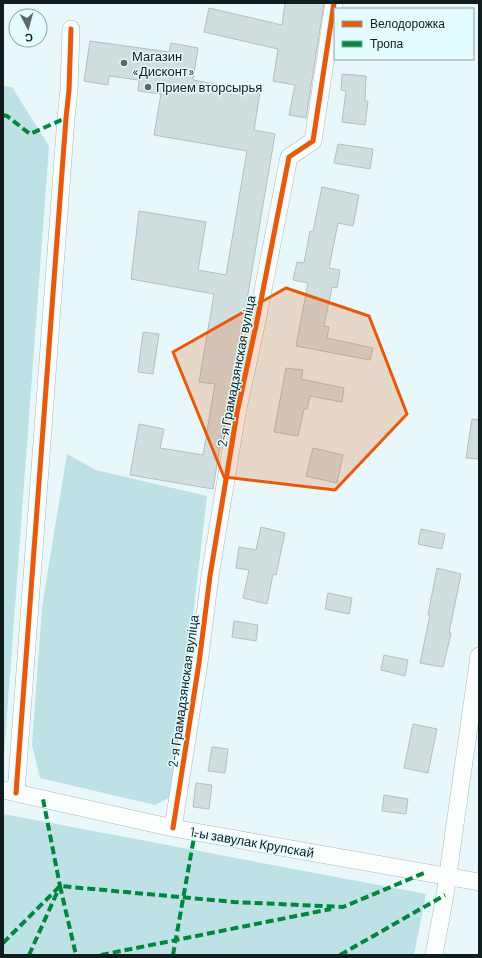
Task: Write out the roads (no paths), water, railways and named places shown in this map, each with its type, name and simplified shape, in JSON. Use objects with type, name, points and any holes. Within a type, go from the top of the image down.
[{"type":"street","name":"2-я Грамадзянская вуліца","points":[[173,828],[199,663],[210,576],[237,413],[257,321],[289,157],[313,141],[334,3]]},
{"type":"street","points":[[10,792],[66,118],[70,90],[72,29]]},
{"type":"street","points":[[434,955],[448,877],[479,656]]},
{"type":"street","name":"1-ы завулак Крупскай","points":[[10,792],[173,828],[479,882]]},
{"type":"place","name":"Магазин «Дисконт»","points":[[124,63]]},
{"type":"place","name":"Прием вторсырья","points":[[148,87]]}]
